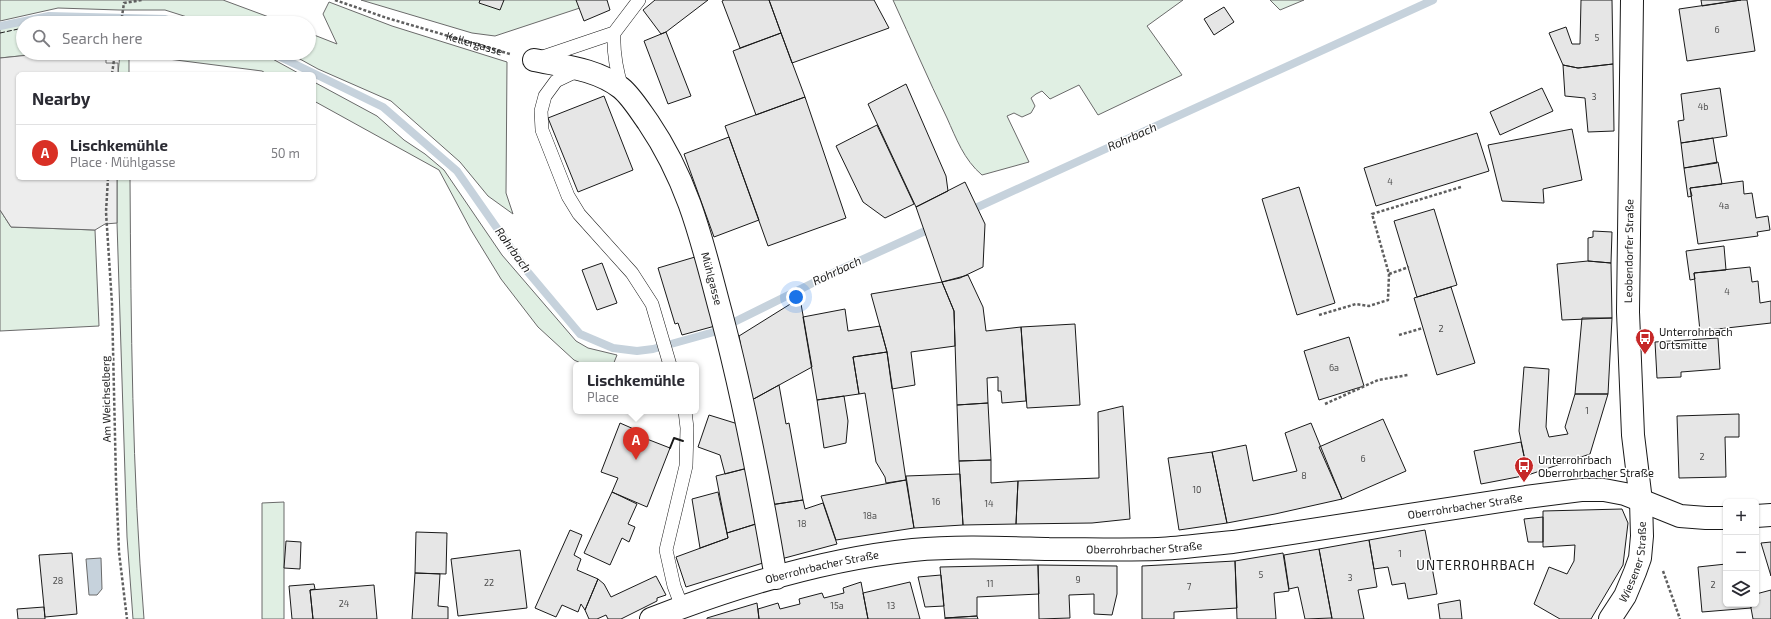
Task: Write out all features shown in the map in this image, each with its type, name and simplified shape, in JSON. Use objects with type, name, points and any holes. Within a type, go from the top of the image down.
[{"type":"main road","name":"Leobendorfer Straße","points":[[1632,0],[1628,312],[1633,435],[1641,501]]},
{"type":"main road","name":"Mühlgasse","points":[[534,60],[579,70],[611,81],[623,89],[665,147],[680,178],[703,242],[730,345],[753,451],[776,578]]},
{"type":"main road","name":"Oberrohrbacher Straße","points":[[651,619],[682,607],[776,578],[857,558],[915,550],[970,547],[1159,549],[1233,542],[1526,497],[1581,490],[1604,490],[1625,494],[1680,516],[1723,518]]},
{"type":"main road","name":"Wiesener Straße","points":[[1610,619],[1625,596],[1640,558],[1642,536],[1641,501]]},
{"type":"main road","points":[[1759,516],[1771,515]]},
{"type":"lane","points":[[623,89],[615,67],[613,48],[614,33],[639,0]]},
{"type":"lane","points":[[534,60],[614,33]]},
{"type":"lane","points":[[579,70],[556,81],[545,96],[541,111],[542,130],[572,202],[590,227],[612,249],[632,273],[652,304],[669,362]]},
{"type":"lane","points":[[682,607],[674,586],[666,550],[686,466],[687,428],[685,414]]},
{"type":"path","points":[[122,16],[124,3],[142,0]]},
{"type":"path","name":"Kellergasse","points":[[335,0],[387,18],[490,49],[534,60]]},
{"type":"path","points":[[112,72],[114,60]]},
{"type":"path","name":"Am Weichselberg","points":[[108,180],[106,212],[112,304],[116,480],[119,552],[126,619]]},
{"type":"path","points":[[1320,315],[1356,304],[1369,306],[1388,300],[1389,274],[1372,214],[1461,187]]},
{"type":"path","points":[[1389,274],[1409,267]]},
{"type":"path","points":[[1399,335],[1423,328]]},
{"type":"path","points":[[1325,404],[1378,380],[1408,375]]},
{"type":"path","points":[[1642,536],[1665,575],[1680,619]]},
{"type":"green space","points":[[0,0],[223,0],[266,16],[184,16],[165,10],[58,8],[16,16],[16,17],[0,21]]},
{"type":"green space","points":[[361,0],[604,0],[495,36],[472,33]]},
{"type":"green space","points":[[893,0],[1183,0],[1147,26],[1182,75],[1098,115],[1079,85],[1050,99],[1042,91],[1036,94],[1031,98],[1035,106],[1031,113],[1022,117],[1014,113],[1007,116],[1029,162],[982,175],[970,163],[957,141]]},
{"type":"green space","points":[[1270,0],[1304,0],[1280,10]]},
{"type":"green space","points":[[329,2],[392,26],[507,62],[506,193],[513,214],[488,196],[460,162],[391,101],[318,69],[302,60],[316,60],[316,36],[337,44],[323,14]]},
{"type":"green space","points":[[16,25],[16,56],[0,58],[0,28]]},
{"type":"green space","points":[[119,60],[129,60],[129,72],[118,72]]},
{"type":"green space","points":[[176,60],[274,60],[296,72],[262,71]]},
{"type":"green space","points":[[316,83],[377,116],[404,140],[425,154],[444,170],[502,255],[576,341],[588,348],[617,355],[614,362],[578,362],[574,360],[538,327],[501,279],[471,230],[439,170],[316,102]]},
{"type":"green space","points":[[117,180],[130,180],[135,454],[144,619],[133,619],[127,537],[117,223]]},
{"type":"green space","points":[[0,210],[11,227],[95,230],[99,326],[0,331]]},
{"type":"green space","points":[[284,502],[284,619],[262,619],[262,503]]},
{"type":"shaded area","points":[[16,56],[16,60],[106,60],[106,63],[118,63],[118,72],[16,72],[16,180],[117,180],[117,223],[105,224],[95,230],[11,227],[0,210],[0,58]]},
{"type":"shaded area","points":[[101,558],[102,589],[97,595],[89,595],[86,559]]},
{"type":"building","points":[[480,0],[504,0],[500,10],[479,3]]},
{"type":"building","points":[[576,0],[607,0],[610,10],[584,21]]},
{"type":"building","points":[[655,0],[708,0],[666,32],[661,34],[643,10]]},
{"type":"building","points":[[769,0],[781,33],[740,48],[722,1]]},
{"type":"building","points":[[769,0],[874,0],[889,28],[792,63]]},
{"type":"building","points":[[1581,0],[1612,0],[1613,64],[1578,68],[1563,65],[1549,33],[1566,27],[1572,44],[1580,44]]},
{"type":"building","points":[[1701,0],[1741,0],[1702,6]]},
{"type":"building","points":[[1747,0],[1755,51],[1687,61],[1679,9]]},
{"type":"building","points":[[1224,7],[1234,22],[1214,35],[1204,19]]},
{"type":"building","points":[[666,32],[691,96],[668,104],[644,41]]},
{"type":"building","points":[[781,33],[805,97],[756,115],[733,51]]},
{"type":"building","points":[[1613,64],[1614,131],[1588,132],[1585,98],[1565,96],[1563,65],[1578,68]]},
{"type":"building","points":[[906,84],[946,176],[948,191],[916,207],[868,104]]},
{"type":"building","points":[[1542,88],[1553,111],[1500,135],[1490,112]]},
{"type":"building","points":[[1720,88],[1727,136],[1681,143],[1678,121],[1684,120],[1681,94]]},
{"type":"building","points":[[604,96],[633,170],[578,192],[548,118]]},
{"type":"building","points":[[805,97],[846,218],[768,246],[725,126]]},
{"type":"building","points":[[877,125],[914,204],[885,218],[863,202],[836,146]]},
{"type":"building","points":[[1572,129],[1582,180],[1543,189],[1544,203],[1502,201],[1488,145]]},
{"type":"building","points":[[1477,133],[1489,171],[1376,206],[1364,168]]},
{"type":"building","points":[[729,137],[759,220],[714,237],[684,154]]},
{"type":"building","points":[[1713,138],[1717,163],[1684,168],[1681,143]]},
{"type":"building","points":[[1718,162],[1722,184],[1690,188],[1692,196],[1688,197],[1684,168]]},
{"type":"building","points":[[1743,181],[1744,194],[1752,193],[1756,218],[1768,216],[1770,230],[1757,232],[1758,236],[1698,244],[1690,188]]},
{"type":"building","points":[[965,182],[985,224],[983,267],[960,278],[942,282],[916,207]]},
{"type":"building","points":[[1299,187],[1335,303],[1297,315],[1262,199]]},
{"type":"building","points":[[1434,209],[1457,285],[1417,297],[1394,221]]},
{"type":"building","points":[[1593,231],[1612,232],[1611,263],[1588,261],[1588,238],[1593,237]]},
{"type":"building","points":[[1724,246],[1726,270],[1694,273],[1695,279],[1690,280],[1686,251]]},
{"type":"building","points":[[695,257],[715,326],[682,335],[678,323],[675,324],[658,268]]},
{"type":"building","points":[[1588,261],[1611,263],[1612,318],[1562,320],[1557,264]]},
{"type":"building","points":[[602,263],[617,303],[597,310],[582,270]]},
{"type":"building","points":[[1750,267],[1752,282],[1758,281],[1760,303],[1771,301],[1771,323],[1700,331],[1694,273]]},
{"type":"building","points":[[968,275],[983,307],[986,331],[1021,327],[1026,401],[1002,403],[1001,391],[998,391],[998,377],[987,378],[988,403],[957,405],[954,311],[942,282]]},
{"type":"building","points":[[942,282],[954,311],[955,346],[911,352],[915,385],[892,389],[887,352],[871,294]]},
{"type":"building","points":[[1451,287],[1475,363],[1437,375],[1414,298]]},
{"type":"building","points":[[800,298],[812,367],[750,401],[739,336]]},
{"type":"building","points":[[845,309],[848,331],[880,326],[887,352],[853,357],[859,394],[817,400],[803,317]]},
{"type":"building","points":[[1582,318],[1612,318],[1608,394],[1575,394]]},
{"type":"building","points":[[1075,324],[1080,405],[1027,408],[1021,327]]},
{"type":"building","points":[[1349,337],[1364,386],[1319,400],[1304,351]]},
{"type":"building","points":[[1718,338],[1720,369],[1681,372],[1681,377],[1657,378],[1655,342]]},
{"type":"building","points":[[887,352],[906,480],[886,483],[885,477],[876,462],[865,393],[859,394],[853,357]]},
{"type":"building","points":[[1524,367],[1549,369],[1546,427],[1549,437],[1568,434],[1565,427],[1575,394],[1608,394],[1590,454],[1528,475],[1519,431]]},
{"type":"building","points":[[779,385],[786,424],[789,423],[803,500],[770,505],[750,401]]},
{"type":"building","points":[[844,396],[848,421],[846,443],[824,448],[817,400]]},
{"type":"building","points":[[988,403],[991,460],[959,461],[957,405]]},
{"type":"building","points":[[1123,406],[1130,519],[1092,523],[1016,524],[1018,481],[1099,478],[1098,412]]},
{"type":"building","points":[[1739,414],[1739,437],[1725,437],[1726,477],[1679,478],[1677,416]]},
{"type":"building","points":[[709,415],[738,424],[748,468],[725,474],[720,455],[698,447]]},
{"type":"building","points":[[1383,419],[1406,471],[1342,499],[1319,447]]},
{"type":"building","points":[[620,423],[636,430],[634,434],[670,448],[647,507],[612,492],[618,478],[601,472]]},
{"type":"building","points":[[1311,423],[1342,499],[1227,523],[1212,452],[1246,445],[1253,481],[1297,471],[1285,433]]},
{"type":"building","points":[[1521,442],[1528,475],[1481,484],[1474,451]]},
{"type":"building","points":[[1212,452],[1227,523],[1179,530],[1168,458]]},
{"type":"building","points":[[991,460],[991,483],[1018,481],[1016,524],[963,525],[959,461]]},
{"type":"building","points":[[748,468],[759,523],[727,533],[716,476]]},
{"type":"building","points":[[960,474],[963,525],[914,528],[906,476]]},
{"type":"building","points":[[906,480],[914,528],[836,540],[821,496]]},
{"type":"building","points":[[612,492],[637,504],[628,524],[635,527],[629,542],[622,538],[610,565],[584,553]]},
{"type":"building","points":[[718,492],[728,538],[700,548],[692,499]]},
{"type":"building","points":[[803,500],[805,509],[823,503],[837,544],[781,559],[770,505]]},
{"type":"building","points":[[1622,509],[1628,523],[1623,565],[1591,619],[1560,619],[1534,604],[1549,567],[1567,574],[1574,561],[1575,545],[1543,547],[1543,511]]},
{"type":"building","points":[[1543,517],[1543,542],[1528,542],[1524,519]]},
{"type":"building","points":[[759,523],[766,562],[686,587],[676,557],[728,538],[727,533]]},
{"type":"building","points":[[570,530],[582,535],[574,555],[581,559],[577,570],[598,579],[585,610],[581,604],[578,612],[562,605],[556,617],[535,608]]},
{"type":"building","points":[[1425,530],[1437,594],[1408,599],[1405,583],[1392,585],[1388,567],[1374,569],[1369,540]]},
{"type":"building","points":[[416,532],[447,533],[446,574],[415,573]]},
{"type":"building","points":[[1369,540],[1377,587],[1358,590],[1364,619],[1332,619],[1319,549]]},
{"type":"building","points":[[286,541],[301,542],[300,569],[284,568]]},
{"type":"building","points":[[1771,542],[1771,576],[1761,543]]},
{"type":"building","points":[[1319,549],[1332,618],[1305,619],[1298,587],[1289,589],[1284,555]]},
{"type":"building","points":[[520,550],[527,608],[458,616],[451,559]]},
{"type":"building","points":[[72,553],[77,614],[45,617],[39,555]]},
{"type":"building","points":[[1283,553],[1289,591],[1274,593],[1276,619],[1237,619],[1235,561]]},
{"type":"building","points":[[1235,561],[1237,608],[1174,612],[1174,619],[1142,619],[1142,566]]},
{"type":"building","points":[[1723,564],[1723,607],[1751,608],[1702,612],[1698,567]]},
{"type":"building","points":[[1038,565],[1117,566],[1117,594],[1112,615],[1094,614],[1094,594],[1069,595],[1070,618],[1039,619]]},
{"type":"building","points":[[1038,565],[1039,594],[977,597],[977,616],[945,618],[940,567]]},
{"type":"building","points":[[415,573],[440,574],[438,606],[448,607],[448,619],[412,619]]},
{"type":"building","points":[[941,575],[944,606],[925,607],[918,577]]},
{"type":"building","points":[[656,576],[666,595],[657,598],[657,601],[621,619],[608,619],[606,615],[597,619],[589,619],[585,610],[598,579],[604,584],[611,597]]},
{"type":"building","points":[[861,582],[868,619],[759,619],[758,609],[778,603],[780,609],[800,604],[799,599],[822,593],[824,598],[844,593],[843,588]]},
{"type":"building","points":[[910,582],[920,619],[868,619],[863,593]]},
{"type":"building","points":[[314,584],[315,589],[310,590],[313,619],[292,619],[289,586]]},
{"type":"building","points":[[374,585],[377,619],[313,619],[310,590]]},
{"type":"building","points":[[1771,590],[1771,619],[1753,619],[1751,607],[1759,607],[1759,593]]},
{"type":"building","points":[[1460,600],[1462,619],[1440,619],[1438,604]]},
{"type":"building","points":[[757,603],[759,619],[707,619],[707,618]]},
{"type":"building","points":[[44,607],[45,619],[18,619],[17,609]]},
{"type":"building","points":[[977,616],[978,619],[945,619],[945,618]]},
{"type":"waterway","name":"Rohrbach","points":[[969,211],[1433,0]]},
{"type":"waterway","name":"Rohrbach","points":[[0,26],[16,23]]},
{"type":"waterway","name":"Rohrbach","points":[[286,60],[311,72]]},
{"type":"waterway","name":"Rohrbach","points":[[316,74],[383,107],[457,171],[527,271],[580,334],[613,348],[637,351],[653,349],[714,332],[837,271],[934,227]]},
{"type":"fence","points":[[0,33],[16,30]]},
{"type":"wall","points":[[670,448],[674,438],[683,441]]},
{"type":"place","name":"Unterrohrbach Ortsmitte","points":[[1645,355]]},
{"type":"place","name":"Lischkemühle","points":[[636,460]]},
{"type":"place","name":"Unterrohrbach Oberrohrbacher Straße","points":[[1524,483]]},
{"type":"district","name":"UNTERROHRBACH","points":[[1476,565]]}]
